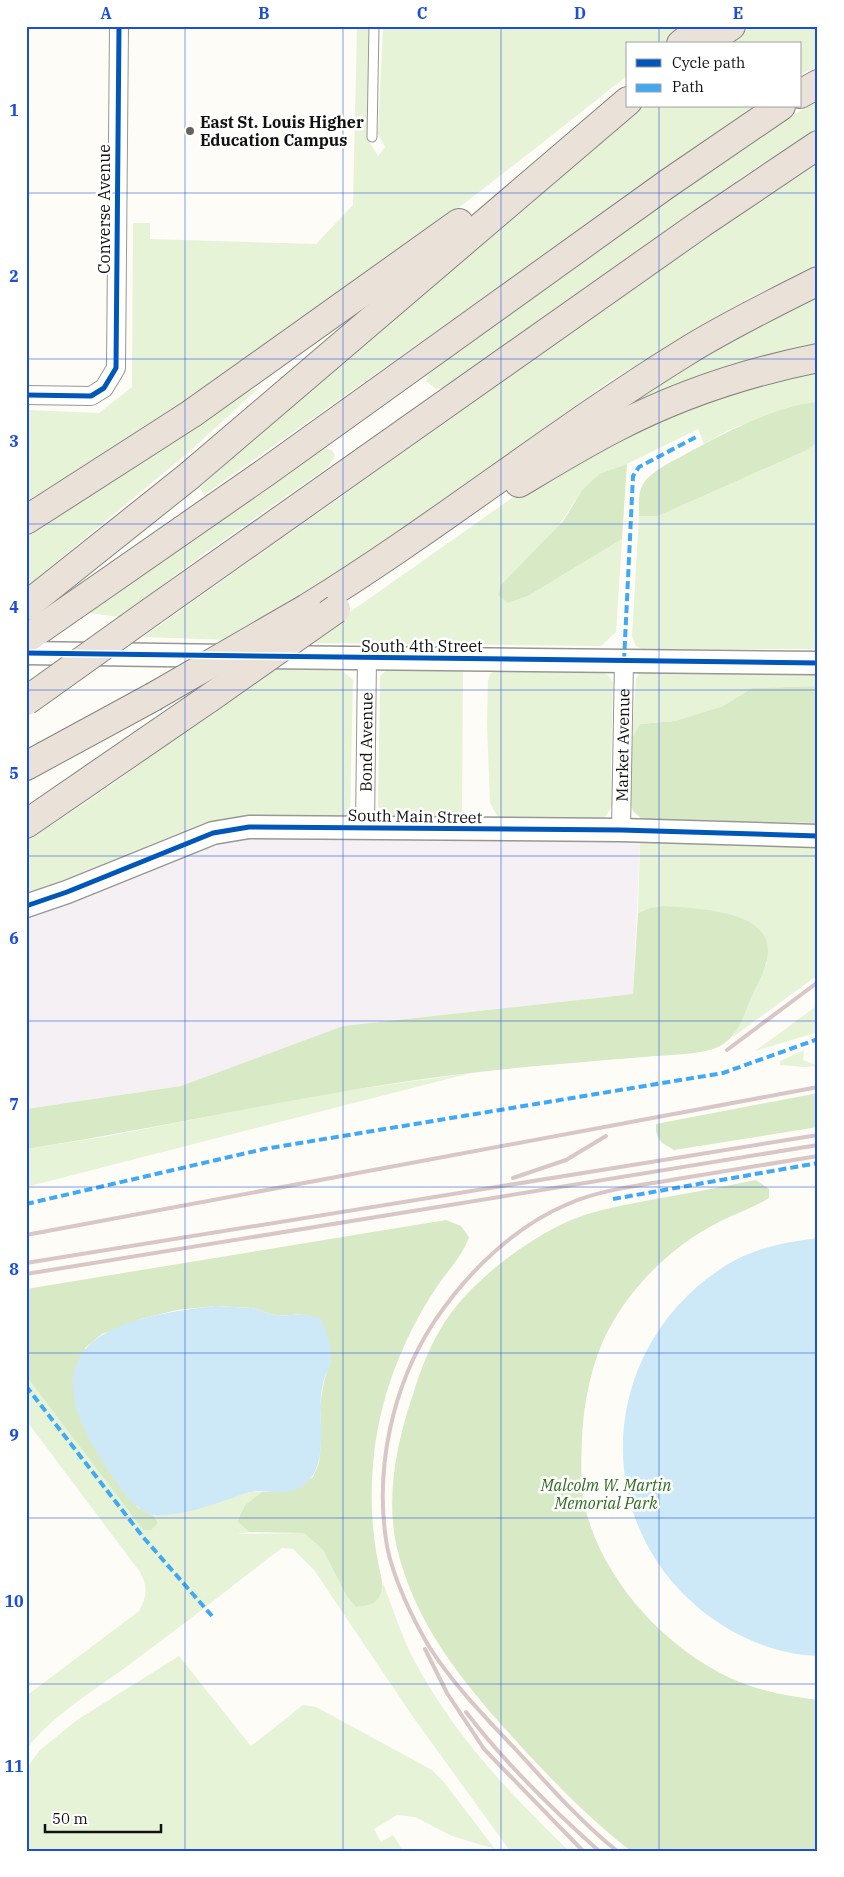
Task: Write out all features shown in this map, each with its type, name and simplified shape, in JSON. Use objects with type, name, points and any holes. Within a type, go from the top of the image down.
[{"type":"highway","points":[[683,42],[703,26]]},
{"type":"highway","points":[[708,42],[731,26]]},
{"type":"highway","points":[[802,93],[818,84]]},
{"type":"highway","points":[[26,606],[189,476],[624,103]]},
{"type":"highway","points":[[26,639],[667,184],[778,108]]},
{"type":"highway","points":[[26,701],[748,191],[818,145]]},
{"type":"highway","points":[[26,520],[192,414],[487,203],[532,181]]},
{"type":"highway","points":[[26,766],[153,697],[307,608],[369,570],[456,507],[481,502],[688,350],[818,281]]},
{"type":"highway","points":[[523,471],[674,401],[774,368],[818,358]]},
{"type":"highway","points":[[26,824],[336,609],[352,596],[369,570]]},
{"type":"street","name":"Converse Avenue","points":[[26,395],[91,396],[104,388],[116,368],[119,26]]},
{"type":"street","name":"South 4th Street","points":[[26,653],[818,663]]},
{"type":"street","name":"Bond Avenue","points":[[365,827],[367,658]]},
{"type":"street","name":"Market Avenue","points":[[621,830],[624,661]]},
{"type":"street","name":"South Main Street","points":[[26,906],[67,892],[213,833],[249,827],[621,830],[818,836]]},
{"type":"lane","points":[[372,137],[374,26]]},
{"type":"shaded area","points":[[235,839],[640,842],[633,994],[343,1026],[181,1086],[26,1109],[26,917],[43,912],[185,853]]},
{"type":"green space","points":[[357,26],[369,26],[369,141],[378,156],[385,147],[378,134],[383,26],[691,26],[670,42],[626,42],[626,77],[450,214],[267,348],[26,504],[26,410],[99,413],[132,387],[133,223],[150,223],[150,239],[316,244],[353,205]]},
{"type":"green space","points":[[753,26],[818,26],[818,66],[802,74],[802,42],[730,42]]},
{"type":"green space","points":[[818,100],[818,129],[745,175],[445,387],[436,389],[426,381],[429,374],[451,356],[733,152]]},
{"type":"green space","points":[[641,108],[751,108],[204,495],[200,488],[238,453],[548,185]]},
{"type":"green space","points":[[818,164],[818,265],[749,298],[610,381],[355,562],[229,640],[143,637],[722,227]]},
{"type":"green space","points":[[818,290],[818,346],[614,416],[616,408]]},
{"type":"green space","points":[[818,366],[818,402],[730,429],[704,444],[698,429],[627,464],[599,474],[582,490],[508,603],[528,596],[622,539],[616,632],[601,646],[306,643],[529,486],[645,423]]},
{"type":"green space","points":[[261,386],[189,452],[26,587],[26,530],[231,399]]},
{"type":"green space","points":[[818,402],[818,442],[807,450],[658,516],[639,516],[641,488],[646,480],[659,469],[749,422],[802,404]]},
{"type":"green space","points":[[818,442],[818,649],[642,649],[636,646],[632,636],[639,516],[658,516],[807,450]]},
{"type":"green space","points":[[322,448],[332,450],[335,456],[328,467],[191,563],[129,611],[120,617],[89,613]]},
{"type":"green space","points":[[627,464],[622,539],[528,596],[508,603],[498,595],[501,585],[564,520],[582,490],[599,474]]},
{"type":"green space","points":[[340,669],[353,680],[350,817],[240,816],[201,824],[26,895],[26,842],[113,784],[268,670]]},
{"type":"green space","points":[[393,669],[463,671],[462,817],[385,817],[378,806],[380,676],[386,671]]},
{"type":"green space","points":[[496,670],[595,670],[607,674],[613,682],[611,767],[613,804],[606,816],[592,823],[498,817],[490,803],[487,723],[488,681],[490,674]]},
{"type":"green space","points":[[640,673],[818,674],[818,686],[752,688],[723,706],[675,721],[640,724],[632,738],[636,678]]},
{"type":"green space","points":[[818,686],[817,823],[642,819],[633,811],[630,802],[632,738],[640,724],[675,721],[723,706],[752,688]]},
{"type":"green space","points":[[640,842],[818,844],[818,975],[733,1037],[767,962],[650,908],[638,913]]},
{"type":"green space","points":[[664,906],[715,911],[733,915],[749,922],[761,932],[768,945],[765,967],[739,1026],[725,1043],[711,1050],[514,1068],[415,1080],[304,1098],[26,1149],[26,1109],[181,1086],[343,1026],[633,994],[638,913],[650,908]]},
{"type":"green space","points":[[818,1005],[818,1032],[755,1051]]},
{"type":"green space","points":[[804,1050],[803,1060],[818,1066],[780,1065],[780,1061]]},
{"type":"green space","points":[[471,1073],[26,1187],[26,1149],[109,1136],[321,1094]]},
{"type":"green space","points":[[818,1093],[818,1127],[674,1150],[662,1143],[658,1137],[656,1124]]},
{"type":"green space","points":[[756,1180],[769,1189],[769,1198],[705,1230],[675,1250],[635,1290],[614,1320],[600,1348],[587,1393],[582,1439],[582,1487],[587,1515],[596,1541],[609,1565],[624,1589],[661,1631],[706,1665],[730,1678],[773,1692],[818,1700],[818,1851],[631,1851],[590,1816],[527,1753],[486,1707],[448,1659],[418,1606],[406,1578],[397,1548],[392,1509],[394,1470],[402,1431],[418,1378],[440,1330],[450,1314],[477,1284],[510,1256],[560,1225],[593,1213],[627,1204]]},
{"type":"green space","points":[[446,1220],[461,1226],[469,1237],[454,1264],[423,1308],[412,1329],[393,1373],[380,1418],[373,1465],[372,1504],[373,1529],[382,1585],[381,1593],[377,1600],[369,1605],[356,1607],[346,1595],[323,1550],[304,1533],[249,1532],[237,1521],[245,1505],[262,1492],[286,1492],[313,1477],[319,1463],[321,1442],[320,1406],[324,1381],[331,1361],[304,1314],[278,1316],[252,1308],[216,1306],[177,1310],[141,1319],[102,1334],[85,1348],[137,1507],[154,1516],[158,1523],[151,1530],[143,1530],[26,1376],[26,1289]]},
{"type":"green space","points":[[26,1376],[143,1530],[158,1523],[154,1516],[180,1513],[250,1492],[262,1492],[245,1505],[237,1520],[249,1532],[237,1534],[304,1533],[323,1550],[346,1595],[356,1607],[374,1600],[383,1583],[409,1651],[446,1713],[464,1738],[504,1785],[569,1851],[510,1851],[413,1717],[314,1570],[293,1549],[282,1548],[163,1640],[73,1705],[47,1726],[26,1750],[26,1696],[139,1611],[146,1592],[140,1572],[26,1420]]},
{"type":"green space","points":[[179,1656],[251,1746],[303,1705],[316,1707],[432,1770],[443,1781],[495,1849],[452,1836],[415,1817],[397,1815],[374,1829],[381,1842],[393,1835],[401,1848],[406,1851],[26,1851],[26,1769],[40,1750],[77,1720]]},
{"type":"water","points":[[818,1238],[818,1656],[786,1652],[741,1636],[701,1610],[664,1572],[639,1528],[626,1482],[623,1434],[632,1386],[652,1342],[682,1302],[733,1261],[768,1247]]},
{"type":"water","points":[[216,1306],[252,1308],[278,1316],[304,1314],[320,1318],[329,1339],[331,1361],[322,1389],[321,1449],[319,1460],[312,1477],[296,1489],[285,1492],[251,1492],[191,1511],[167,1515],[152,1515],[143,1511],[128,1498],[116,1482],[100,1457],[80,1417],[73,1386],[78,1361],[93,1342],[116,1328],[146,1318]]},
{"type":"railway","points":[[727,1050],[818,982]]},
{"type":"railway","points":[[26,1235],[818,1087]]},
{"type":"railway","points":[[26,1263],[818,1135]]},
{"type":"railway","points":[[513,1178],[566,1160],[606,1136]]},
{"type":"railway","points":[[26,1274],[818,1145]]},
{"type":"railway","points":[[617,1851],[566,1804],[472,1703],[430,1648],[411,1612],[390,1558],[384,1517],[385,1459],[397,1401],[419,1347],[447,1304],[492,1254],[528,1225],[568,1204],[592,1195],[818,1156]]},
{"type":"railway","points":[[425,1649],[447,1693],[484,1749],[583,1851]]},
{"type":"railway","points":[[466,1712],[496,1749],[529,1784],[599,1851]]},
{"type":"marked path","points":[[624,661],[633,476],[639,467],[696,437]]},
{"type":"marked path","points":[[26,1204],[264,1149],[723,1073],[818,1039]]},
{"type":"marked path","points":[[613,1199],[818,1163]]},
{"type":"marked path","points":[[26,1386],[143,1537],[212,1616]]},
{"type":"cycle path","points":[[26,395],[91,396],[104,388],[116,368],[119,26]]},
{"type":"cycle path","points":[[26,653],[818,663]]},
{"type":"cycle path","points":[[26,906],[67,892],[213,833],[249,827],[621,830],[818,836]]},
{"type":"place","name":"East St. Louis Higher Education Campus","points":[[190,131]]},
{"type":"park label","name":"Malcolm W. Martin Memorial Park","points":[[606,1494]]}]
